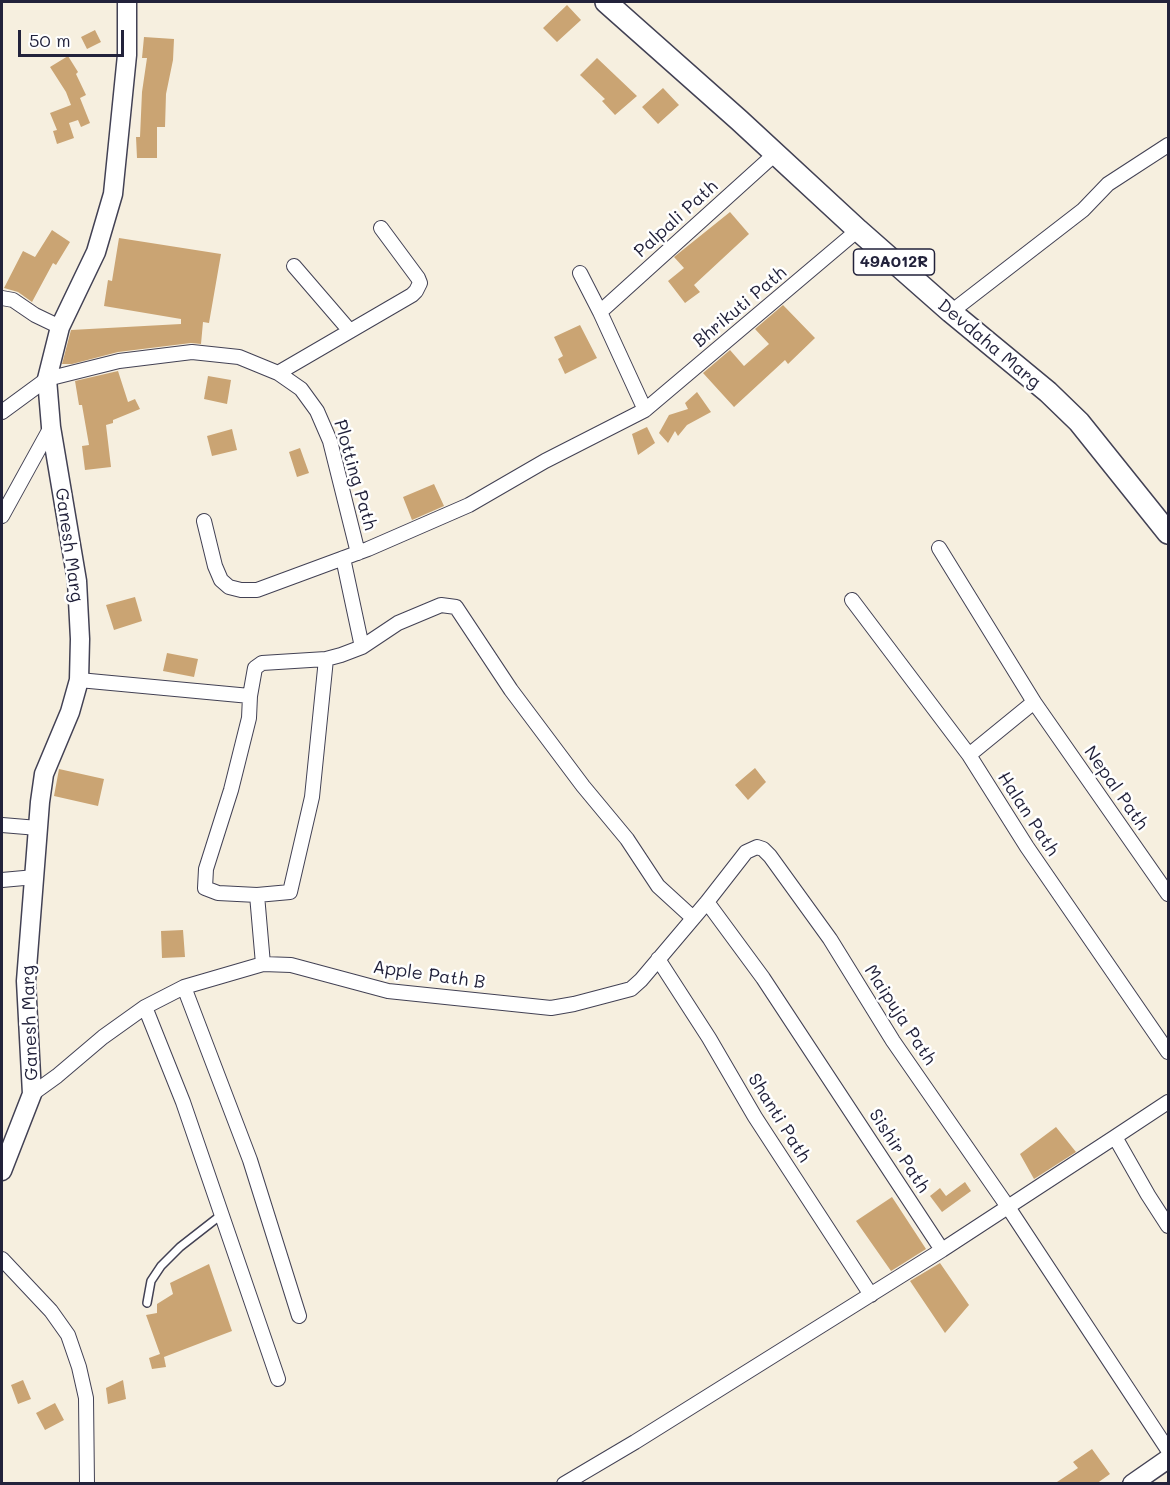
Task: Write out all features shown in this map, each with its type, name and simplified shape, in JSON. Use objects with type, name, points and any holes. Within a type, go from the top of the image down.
[{"type":"main road","name":"Devdaha Marg","points":[[606,2],[858,230],[951,312],[1048,392],[1079,422],[1168,533]]},
{"type":"street","name":"Ganesh Marg","points":[[32,1094],[26,981],[38,828],[44,774],[70,712],[79,680],[80,639],[77,581],[51,427],[47,379],[60,327],[96,252],[113,194],[127,55],[127,2]]},
{"type":"street","points":[[951,312],[1083,210],[1108,184],[1168,145]]},
{"type":"street","name":"Palpali Path","points":[[600,312],[775,154]]},
{"type":"street","points":[[278,373],[412,295],[420,283],[418,278],[381,228]]},
{"type":"street","name":"Bhrikuti Path","points":[[204,521],[215,566],[221,580],[230,587],[257,590],[358,553],[469,505],[545,461],[645,410],[858,230]]},
{"type":"street","points":[[294,266],[350,331]]},
{"type":"street","points":[[580,273],[645,410]]},
{"type":"street","points":[[2,298],[13,300],[34,315],[60,327]]},
{"type":"street","name":"Plotting Path","points":[[47,379],[119,361],[192,352],[239,357],[278,373],[301,389],[317,411],[330,441],[358,553]]},
{"type":"street","points":[[2,412],[47,379]]},
{"type":"street","points":[[2,516],[51,427]]},
{"type":"street","name":"Nepal Path","points":[[939,548],[1034,702],[1168,894]]},
{"type":"street","points":[[343,558],[362,647]]},
{"type":"street","name":"Halan Path","points":[[852,600],[969,755],[1026,847],[1168,1052]]},
{"type":"street","points":[[326,659],[312,797],[290,892],[256,895],[218,893],[205,888],[204,881],[249,718],[255,668],[262,663],[326,659],[362,647],[398,623],[441,605],[456,607],[511,690],[583,786],[627,838],[658,886],[693,918]]},
{"type":"street","points":[[79,680],[250,696]]},
{"type":"street","points":[[969,755],[1034,702]]},
{"type":"street","points":[[2,825],[38,828]]},
{"type":"street","name":"Apple Path B","points":[[32,1094],[103,1037],[145,1007],[184,987],[263,964],[291,965],[388,992],[551,1008],[631,989],[707,902],[746,852],[757,846]]},
{"type":"street","name":"Maipuja Path","points":[[757,846],[770,856],[830,939],[893,1041],[1008,1207],[1168,1450]]},
{"type":"street","points":[[2,879],[35,877]]},
{"type":"street","points":[[256,895],[263,964]]},
{"type":"street","name":"Sishir Path","points":[[707,902],[763,978],[942,1250]]},
{"type":"street","name":"Shanti Path","points":[[658,959],[755,1117],[871,1295]]},
{"type":"street","points":[[184,987],[250,1160],[299,1316]]},
{"type":"street","points":[[145,1007],[183,1102],[278,1379]]},
{"type":"street","points":[[2,1171],[32,1094]]},
{"type":"street","points":[[564,1484],[871,1295],[1168,1102]]},
{"type":"street","points":[[1115,1137],[1168,1226]]},
{"type":"street","points":[[2,1259],[51,1311],[68,1335],[79,1366],[86,1398],[87,1484]]},
{"type":"street","points":[[1132,1484],[1168,1458]]},
{"type":"lane","points":[[147,1303],[151,1281],[161,1266],[180,1247],[221,1215]]},
{"type":"building","points":[[567,5],[581,20],[557,42],[543,28]]},
{"type":"building","points":[[95,30],[101,42],[87,49],[81,37]]},
{"type":"building","points":[[144,37],[174,39],[173,60],[166,94],[165,127],[157,127],[157,158],[137,158],[136,137],[140,137],[142,92],[147,58],[142,58]]},
{"type":"building","points":[[68,56],[78,72],[76,74],[86,95],[80,98],[90,123],[81,127],[78,120],[69,123],[74,138],[57,144],[53,131],[57,130],[50,113],[71,105],[66,92],[50,67]]},
{"type":"building","points":[[597,58],[637,96],[615,115],[602,101],[605,99],[580,75]]},
{"type":"building","points":[[663,88],[679,105],[658,124],[642,107]]},
{"type":"building","points":[[730,212],[749,234],[694,285],[700,292],[685,303],[668,281],[684,268],[674,257]]},
{"type":"building","points":[[52,230],[70,242],[56,265],[53,263],[32,302],[18,292],[4,288],[23,251],[35,257]]},
{"type":"building","points":[[119,238],[221,254],[209,323],[203,322],[201,344],[191,343],[118,352],[72,364],[62,364],[71,330],[181,324],[181,319],[104,306],[108,280],[112,281]]},
{"type":"building","points":[[783,305],[815,338],[788,364],[785,360],[734,407],[703,373],[730,350],[744,366],[769,344],[755,329]]},
{"type":"building","points":[[580,325],[597,358],[565,374],[558,359],[563,356],[554,337]]},
{"type":"building","points":[[118,371],[128,402],[135,399],[140,409],[106,425],[111,467],[85,470],[82,446],[89,445],[75,381]]},
{"type":"building","points":[[208,376],[231,380],[227,404],[204,399]]},
{"type":"building","points":[[697,392],[711,412],[687,425],[678,436],[675,431],[668,443],[659,433],[669,415],[688,409],[685,403]]},
{"type":"building","points":[[647,427],[655,443],[638,455],[632,434]]},
{"type":"building","points":[[232,429],[237,450],[212,456],[207,436]]},
{"type":"building","points":[[300,448],[309,473],[297,477],[289,452]]},
{"type":"building","points":[[434,484],[444,506],[412,520],[403,497]]},
{"type":"building","points":[[135,597],[142,621],[114,630],[106,605]]},
{"type":"building","points":[[167,653],[198,659],[194,677],[163,671]]},
{"type":"building","points":[[755,768],[766,782],[748,800],[735,785]]},
{"type":"building","points":[[59,769],[104,779],[98,806],[54,796]]},
{"type":"building","points":[[183,930],[185,957],[162,958],[161,931]]},
{"type":"building","points":[[1056,1127],[1076,1152],[1034,1179],[1020,1154]]},
{"type":"building","points":[[965,1182],[971,1191],[942,1212],[930,1196],[940,1188],[946,1196]]},
{"type":"building","points":[[892,1197],[926,1249],[891,1271],[856,1221]]},
{"type":"building","points":[[940,1263],[969,1305],[945,1333],[910,1281]]},
{"type":"building","points":[[209,1264],[232,1331],[164,1357],[166,1367],[152,1369],[149,1358],[160,1354],[146,1315],[157,1313],[157,1304],[173,1294],[170,1283]]},
{"type":"building","points":[[23,1380],[31,1399],[18,1404],[11,1385]]},
{"type":"building","points":[[123,1380],[126,1399],[108,1404],[106,1388]]},
{"type":"building","points":[[55,1403],[64,1420],[45,1430],[36,1413]]},
{"type":"building","points":[[1092,1449],[1110,1474],[1096,1484],[1054,1484],[1078,1468],[1073,1462]]}]
